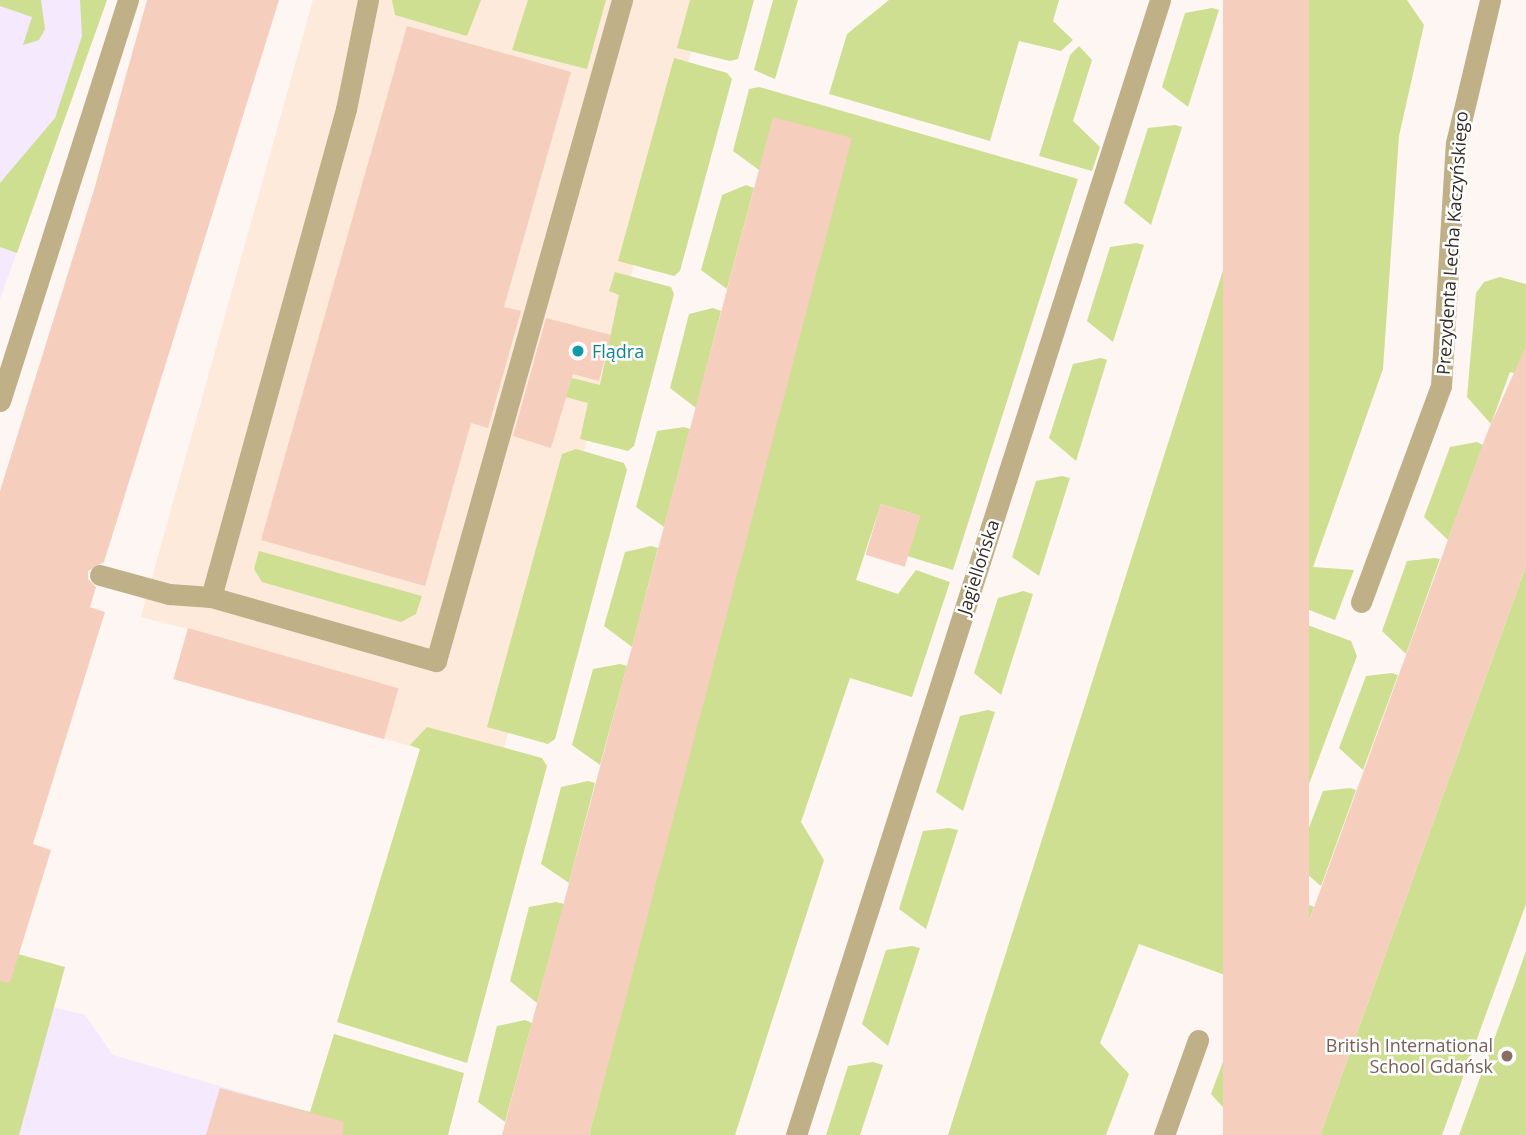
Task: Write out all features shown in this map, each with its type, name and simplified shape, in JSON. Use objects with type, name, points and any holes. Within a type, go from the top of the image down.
[{"type":"street","points":[[0,401],[128,0]]},
{"type":"street","points":[[211,597],[345,109],[369,0]]},
{"type":"street","points":[[100,575],[169,594],[211,597],[436,661],[622,0]]},
{"type":"street","name":"Jagiellońska","points":[[796,1135],[1160,0]]},
{"type":"street","name":"Prezydenta Lecha Kaczyńskiego","points":[[1361,601],[1441,386],[1456,143],[1490,0]]},
{"type":"street","points":[[1164,1135],[1198,1040]]},
{"type":"shaded area","points":[[0,0],[107,0],[0,299]]},
{"type":"shaded area","points":[[313,0],[705,0],[498,771],[174,679],[188,629],[141,617]]},
{"type":"shaded area","points":[[0,994],[85,1015],[113,1055],[310,1112],[304,1135],[0,1135]]},
{"type":"green space","points":[[0,0],[41,0],[45,29],[39,40],[23,45],[32,17],[0,6]]},
{"type":"green space","points":[[80,0],[107,0],[17,253],[0,247],[0,183],[55,118],[82,36]]},
{"type":"green space","points":[[392,0],[481,0],[467,36],[395,15]]},
{"type":"green space","points":[[528,0],[606,0],[587,69],[512,50]]},
{"type":"green space","points":[[690,0],[754,0],[738,59],[730,61],[677,48]]},
{"type":"green space","points":[[773,0],[798,0],[775,79],[754,70]]},
{"type":"green space","points":[[889,0],[1059,0],[1053,21],[1073,40],[1061,51],[1019,41],[990,141],[829,94],[847,34]]},
{"type":"green space","points":[[1309,0],[1407,0],[1424,25],[1399,136],[1383,369],[1313,567],[1354,570],[1335,620],[1286,601],[1294,579],[1258,565],[1236,622],[1270,636],[1299,622],[1351,641],[1357,656],[1236,979],[1139,944],[1100,1043],[1129,1074],[1106,1135],[948,1135]]},
{"type":"green space","points":[[1212,8],[1219,10],[1188,107],[1162,87],[1185,13]]},
{"type":"green space","points":[[1079,46],[1092,60],[1073,121],[1100,147],[1092,171],[1039,156],[1070,55]]},
{"type":"green space","points":[[674,58],[727,73],[732,79],[680,271],[674,276],[618,261]]},
{"type":"green space","points":[[759,87],[1078,179],[953,570],[907,556],[920,516],[881,504],[856,580],[898,594],[916,570],[950,582],[912,697],[850,678],[801,822],[824,860],[735,1135],[589,1135],[758,493],[759,170],[733,151],[749,89]]},
{"type":"green space","points":[[1175,125],[1182,127],[1151,225],[1124,203],[1148,128]]},
{"type":"green space","points":[[746,185],[754,188],[727,289],[701,270],[722,195]]},
{"type":"green space","points":[[1136,243],[1144,245],[1113,342],[1087,321],[1110,247]]},
{"type":"green space","points":[[615,272],[671,287],[674,294],[634,446],[628,451],[580,439],[588,403],[543,391],[548,372],[600,385],[619,295],[609,291]]},
{"type":"green space","points":[[1500,277],[1526,284],[1526,377],[1510,372],[1491,424],[1467,397],[1476,293],[1484,282]]},
{"type":"green space","points":[[713,308],[721,311],[696,408],[670,388],[689,314]]},
{"type":"green space","points":[[1101,358],[1107,360],[1076,461],[1049,438],[1073,364]]},
{"type":"green space","points":[[684,427],[690,429],[664,527],[636,507],[657,431]]},
{"type":"green space","points":[[1477,442],[1483,445],[1448,540],[1424,517],[1450,447]]},
{"type":"green space","points":[[576,449],[624,463],[627,470],[555,739],[548,744],[487,727],[562,454]]},
{"type":"green space","points":[[1062,476],[1070,478],[1039,576],[1012,557],[1036,481]]},
{"type":"green space","points":[[651,546],[658,548],[632,647],[604,626],[625,552]]},
{"type":"green space","points":[[259,551],[422,596],[416,614],[401,622],[262,582],[254,569]]},
{"type":"green space","points":[[1440,559],[1406,654],[1382,631],[1407,561]]},
{"type":"green space","points":[[1526,566],[1526,904],[1442,1135],[1320,1135]]},
{"type":"green space","points":[[1023,591],[1033,594],[1001,695],[974,673],[998,598]]},
{"type":"green space","points":[[620,664],[627,666],[600,765],[572,745],[593,669]]},
{"type":"green space","points":[[1392,673],[1398,675],[1363,770],[1339,748],[1366,676]]},
{"type":"green space","points":[[988,710],[995,712],[963,811],[936,792],[960,716]]},
{"type":"green space","points":[[427,727],[542,758],[547,766],[467,1063],[337,1022],[420,749],[410,745]]},
{"type":"green space","points":[[588,781],[595,783],[569,883],[541,864],[561,787]]},
{"type":"green space","points":[[1350,788],[1356,790],[1321,886],[1295,864],[1323,791]]},
{"type":"green space","points":[[949,828],[958,830],[926,929],[899,909],[923,831]]},
{"type":"green space","points":[[556,902],[564,904],[537,1003],[510,981],[529,907]]},
{"type":"green space","points":[[1307,904],[1314,907],[1280,1002],[1253,981],[1279,909]]},
{"type":"green space","points":[[912,946],[920,948],[888,1046],[862,1024],[886,950]]},
{"type":"green space","points":[[0,949],[65,967],[19,1135],[0,1135]]},
{"type":"green space","name":"British International School Gdańsk","points":[[1526,951],[1526,1135],[1459,1135],[1518,974]]},
{"type":"green space","points":[[525,1020],[532,1023],[505,1122],[478,1102],[497,1026]]},
{"type":"green space","points":[[1264,1020],[1272,1023],[1238,1117],[1229,1114],[1211,1094],[1237,1024]]},
{"type":"green space","points":[[334,1034],[464,1073],[448,1135],[264,1135],[272,1102],[310,1112]]},
{"type":"green space","points":[[873,1062],[883,1065],[860,1135],[826,1135],[848,1066]]},
{"type":"building","points":[[147,0],[279,0],[104,562],[88,571],[88,579],[96,587],[90,607],[105,612],[33,844],[51,850],[10,983],[0,981],[0,491],[94,190]]},
{"type":"building","points":[[1223,0],[1309,0],[1309,1135],[1223,1135]]},
{"type":"building","points":[[407,26],[571,72],[504,307],[521,311],[488,428],[471,423],[425,586],[261,540]]},
{"type":"building","points":[[773,117],[852,138],[633,971],[589,1135],[502,1135]]},
{"type":"building","points":[[546,318],[611,335],[599,381],[573,374],[551,448],[513,436]]},
{"type":"building","points":[[1526,346],[1526,566],[1320,1135],[1231,1135],[1487,433]]},
{"type":"building","points":[[881,504],[920,516],[905,567],[866,555]]},
{"type":"building","points":[[188,628],[399,688],[384,739],[173,679]]},
{"type":"building","points":[[220,1088],[344,1122],[342,1135],[206,1135]]},
{"type":"place","name":"Flądra","points":[[578,351]]},
{"type":"place","name":"British International School Gdańsk","points":[[1507,1056]]}]
